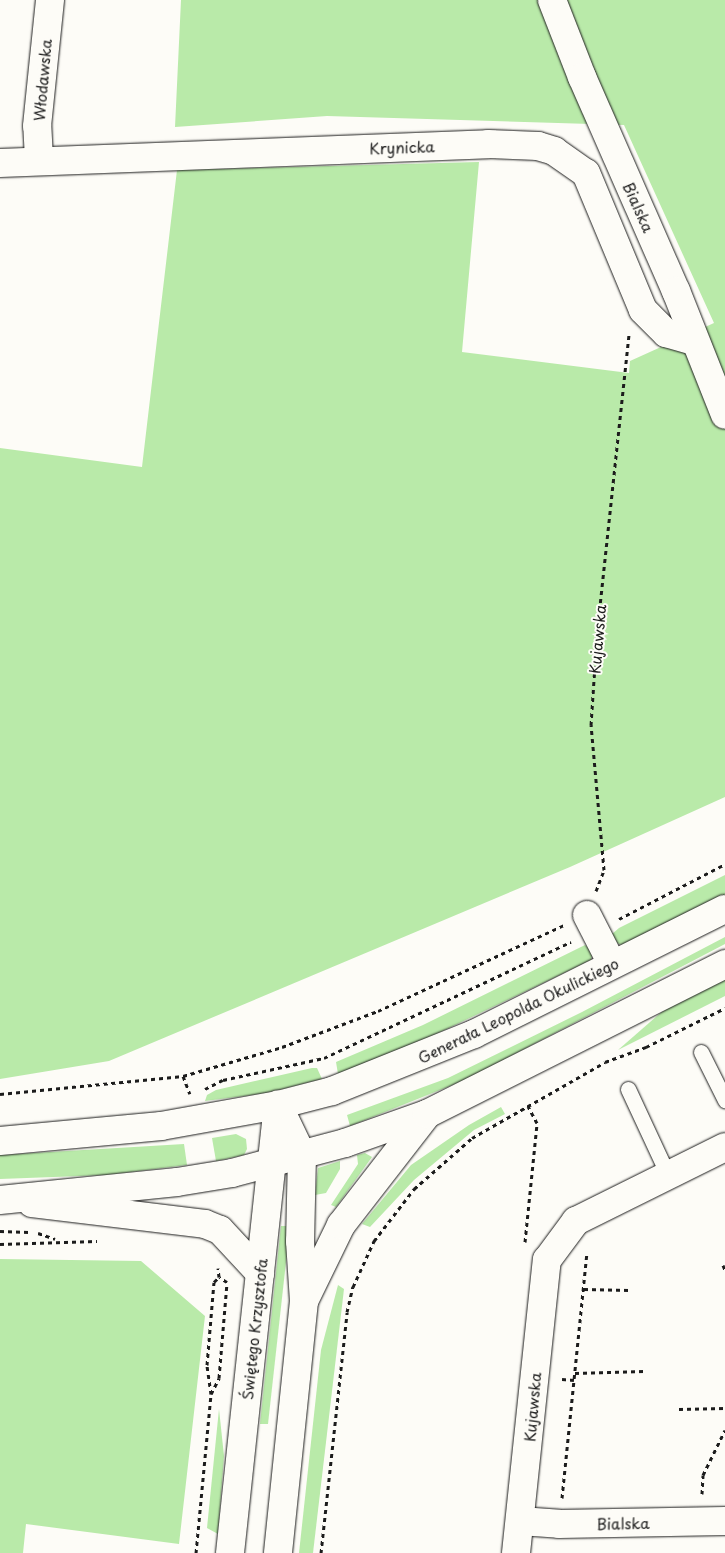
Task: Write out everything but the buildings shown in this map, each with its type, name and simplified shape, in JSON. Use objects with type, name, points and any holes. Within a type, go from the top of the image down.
[{"type":"main road","name":"Włodawska","points":[[39,159],[37,126],[50,0]]},
{"type":"main road","name":"Bialska","points":[[552,0],[582,77],[676,291],[694,342],[725,415]]},
{"type":"main road","name":"Krynicka","points":[[0,163],[39,159],[488,144],[538,146],[560,155],[586,173],[643,310],[666,333],[694,342]]},
{"type":"main road","name":"Generała Leopolda Okulickiego","points":[[0,1141],[162,1126],[278,1105],[332,1091],[422,1058],[725,909]]},
{"type":"main road","points":[[584,926],[612,964]]},
{"type":"main road","points":[[4,1200],[177,1182],[302,1155],[426,1114],[725,964]]},
{"type":"main road","points":[[278,1105],[302,1155],[300,1240],[304,1301],[278,1553]]},
{"type":"main road","name":"Świętego Krzysztofa","points":[[230,1553],[278,1105]]},
{"type":"main road","points":[[304,1301],[341,1225],[426,1114]]},
{"type":"main road","points":[[592,1213],[725,1147]]},
{"type":"main road","points":[[4,1200],[204,1224],[220,1230],[260,1273]]},
{"type":"main road","name":"Kujawska","points":[[516,1553],[547,1260],[576,1221],[592,1213]]},
{"type":"main road","name":"Bialska","points":[[520,1521],[559,1524],[714,1522]]},
{"type":"lane","points":[[701,1052],[725,1100]]},
{"type":"lane","points":[[628,1089],[668,1175]]},
{"type":"path","name":"Kujawska","points":[[584,926],[604,870],[591,725],[597,634],[629,330],[643,310]]},
{"type":"path","points":[[617,920],[725,864]]},
{"type":"path","points":[[183,1076],[191,1095],[223,1080],[324,1058],[584,926]]},
{"type":"path","points":[[0,1094],[183,1076],[282,1047],[378,1011],[584,926]]},
{"type":"path","points":[[321,1553],[348,1312],[353,1287],[374,1242],[414,1189],[472,1138],[606,1062],[646,1047],[725,1008]]},
{"type":"path","points":[[559,1524],[592,1213]]},
{"type":"path","points":[[0,1231],[37,1232],[56,1240]]},
{"type":"path","points":[[0,1244],[37,1244],[56,1240],[97,1240]]},
{"type":"path","points":[[722,1265],[725,1270]]},
{"type":"path","points":[[196,1553],[211,1394],[206,1365],[214,1282],[219,1276],[227,1282],[219,1378],[211,1394]]},
{"type":"path","points":[[584,1289],[629,1290]]},
{"type":"path","points":[[575,1373],[644,1371]]},
{"type":"path","points":[[679,1409],[725,1408]]},
{"type":"path","points":[[714,1522],[702,1475],[725,1430]]},
{"type":"green space","points":[[181,0],[725,0],[725,797],[570,867],[109,1061],[0,1079],[0,448],[142,467],[177,170],[479,162],[462,352],[629,373],[630,361],[714,323],[624,125],[327,116],[175,127]]},
{"type":"green space","points":[[725,875],[725,896],[624,946],[617,943],[612,934],[619,928]]},
{"type":"green space","points":[[725,937],[725,944],[465,1080],[350,1126],[347,1115],[448,1078],[582,1012]]},
{"type":"green space","points":[[585,945],[593,952],[591,960],[430,1037],[338,1074],[336,1062],[423,1025]]},
{"type":"green space","points":[[725,977],[725,996],[618,1050],[665,1009]]},
{"type":"green space","points":[[317,1068],[322,1079],[267,1093],[205,1101],[207,1095],[216,1090]]},
{"type":"green space","points":[[501,1107],[505,1114],[474,1130],[414,1180],[370,1227],[362,1224],[411,1165],[469,1125]]},
{"type":"green space","points":[[236,1134],[246,1139],[247,1149],[244,1155],[216,1161],[212,1138]]},
{"type":"green space","points":[[184,1144],[187,1165],[107,1175],[0,1179],[0,1155]]},
{"type":"green space","points":[[365,1153],[372,1157],[336,1207],[331,1205],[358,1164],[357,1155]]},
{"type":"green space","points":[[340,1161],[340,1169],[326,1193],[315,1195],[318,1168]]},
{"type":"green space","points":[[281,1226],[290,1226],[268,1424],[260,1424]]},
{"type":"green space","points":[[0,1259],[141,1261],[205,1316],[179,1544],[26,1524],[23,1553],[0,1553]]},
{"type":"green space","points":[[338,1285],[344,1289],[313,1553],[299,1553],[321,1350]]},
{"type":"green space","points":[[219,1409],[224,1456],[218,1534],[207,1528]]}]
